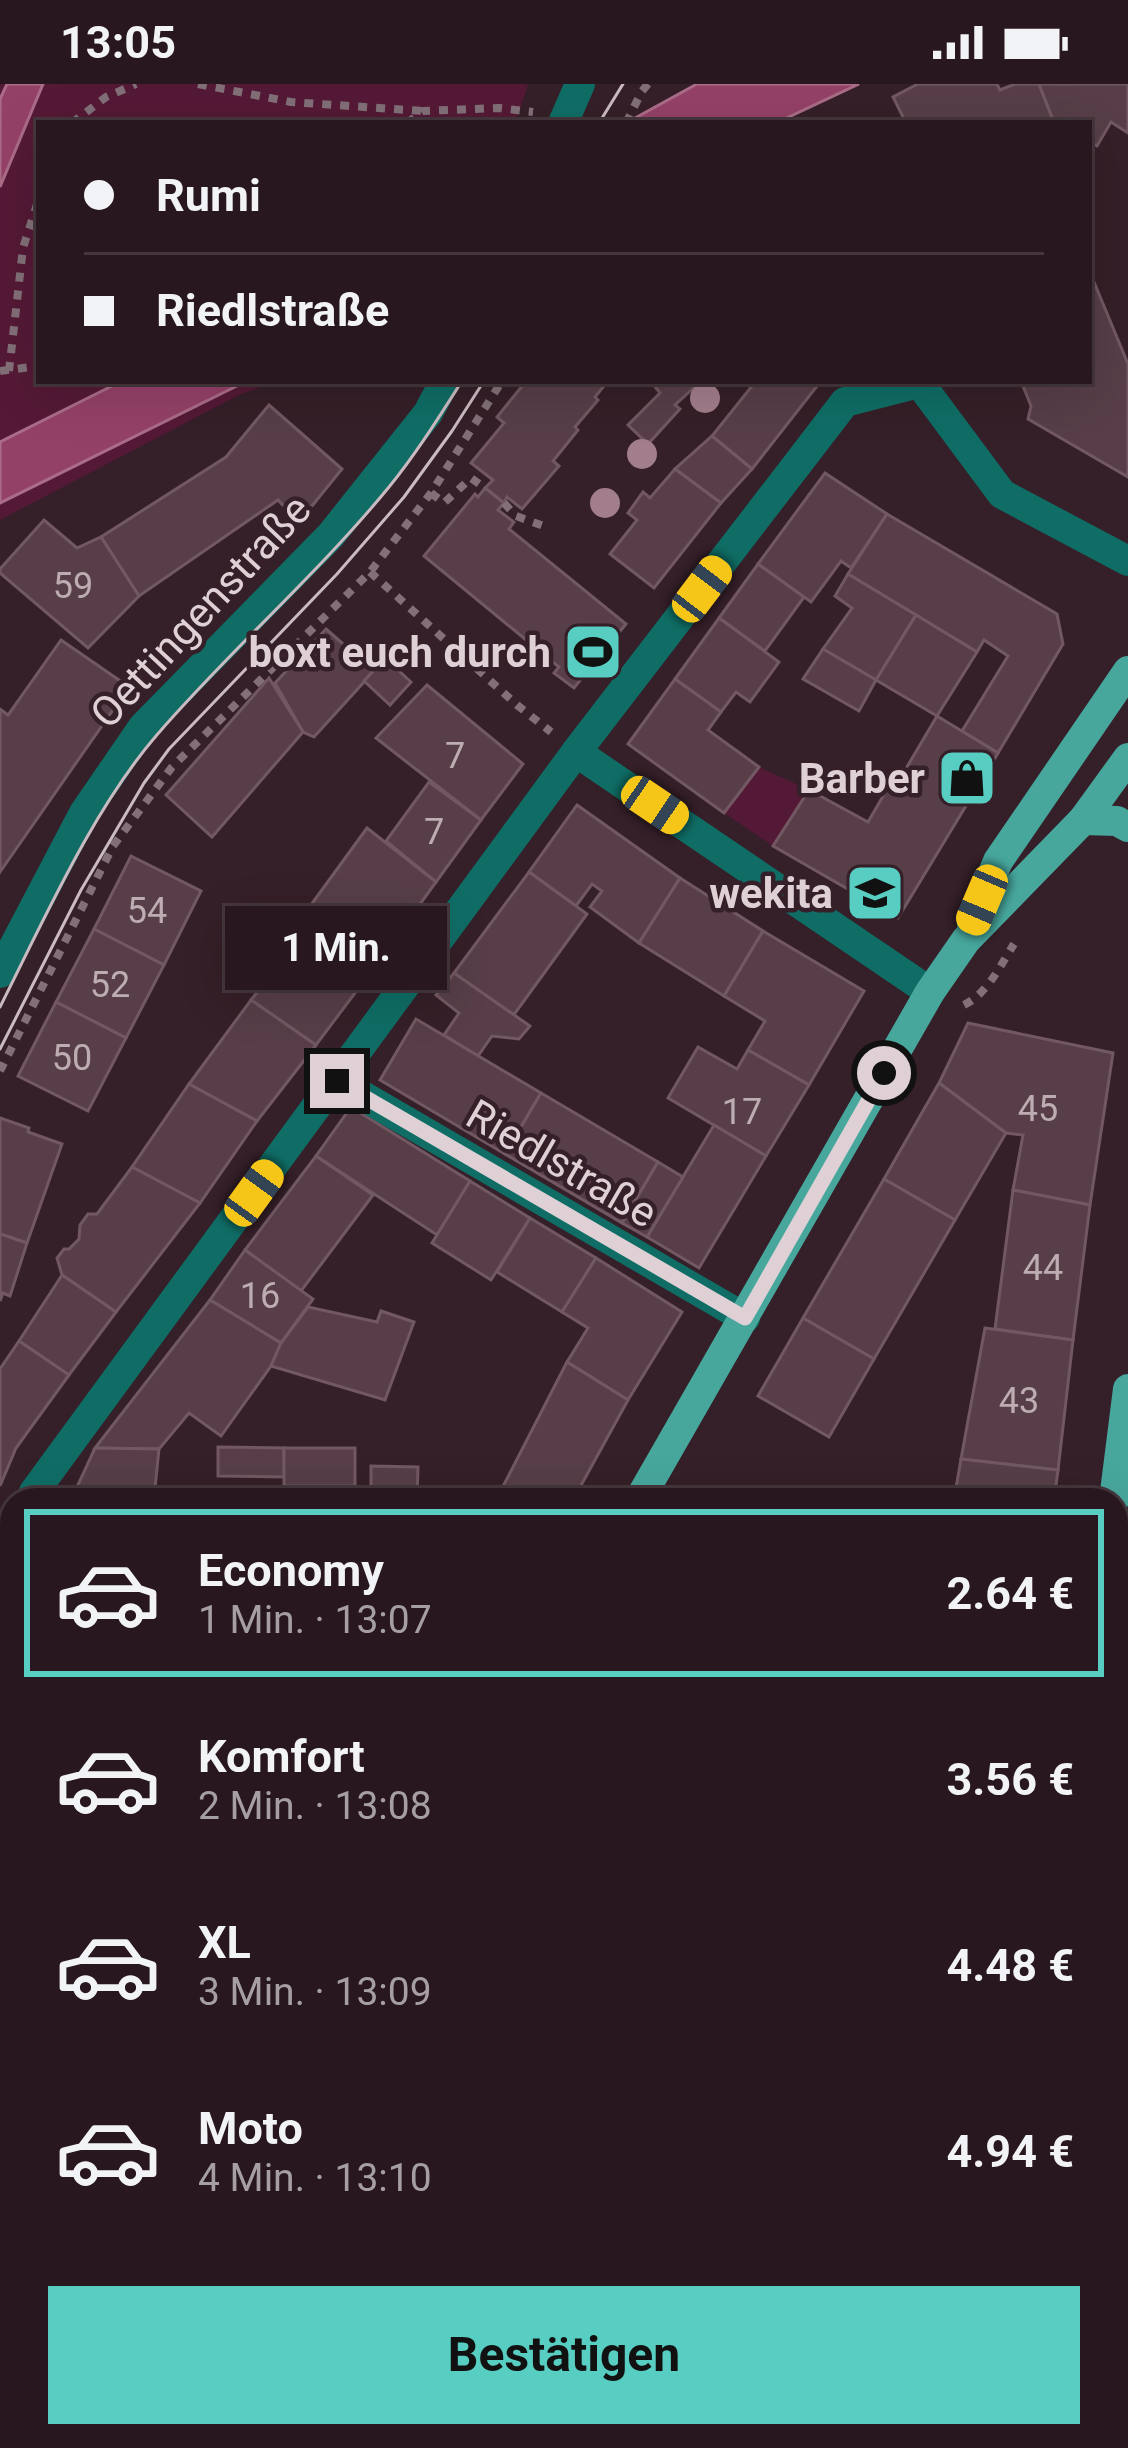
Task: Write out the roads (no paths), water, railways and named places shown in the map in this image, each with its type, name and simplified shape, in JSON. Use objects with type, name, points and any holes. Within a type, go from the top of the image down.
[{"type":"main road","points":[[965,940],[998,860],[1128,671]]},
{"type":"main road","points":[[646,1488],[930,992],[965,940],[1083,820],[1128,758]]},
{"type":"main road","points":[[1083,820],[1128,826]]},
{"type":"main road","points":[[1116,1488],[1128,1389]]},
{"type":"street","points":[[565,119],[580,84]]},
{"type":"street","name":"Oettingenstraße","points":[[0,973],[84,813],[143,727],[332,535],[428,413],[443,384]]},
{"type":"street","points":[[37,1488],[576,752],[845,401],[911,384]]},
{"type":"street","points":[[920,384],[1002,494],[1128,561]]},
{"type":"street","points":[[576,752],[930,992]]},
{"type":"street","name":"Riedlstraße","points":[[337,1081],[745,1318]]},
{"type":"tram line","points":[[601,120],[623,84]]},
{"type":"tram line","points":[[0,1007],[71,866],[133,765],[184,704],[389,487],[460,384]]},
{"type":"tram line","points":[[0,1049],[81,890],[144,783],[169,749],[404,497],[482,384]]},
{"type":"place","name":"boxt euch durch","points":[[593,652]]},
{"type":"place","name":"Barber","points":[[967,778]]},
{"type":"place","name":"wekita","points":[[875,893]]}]
